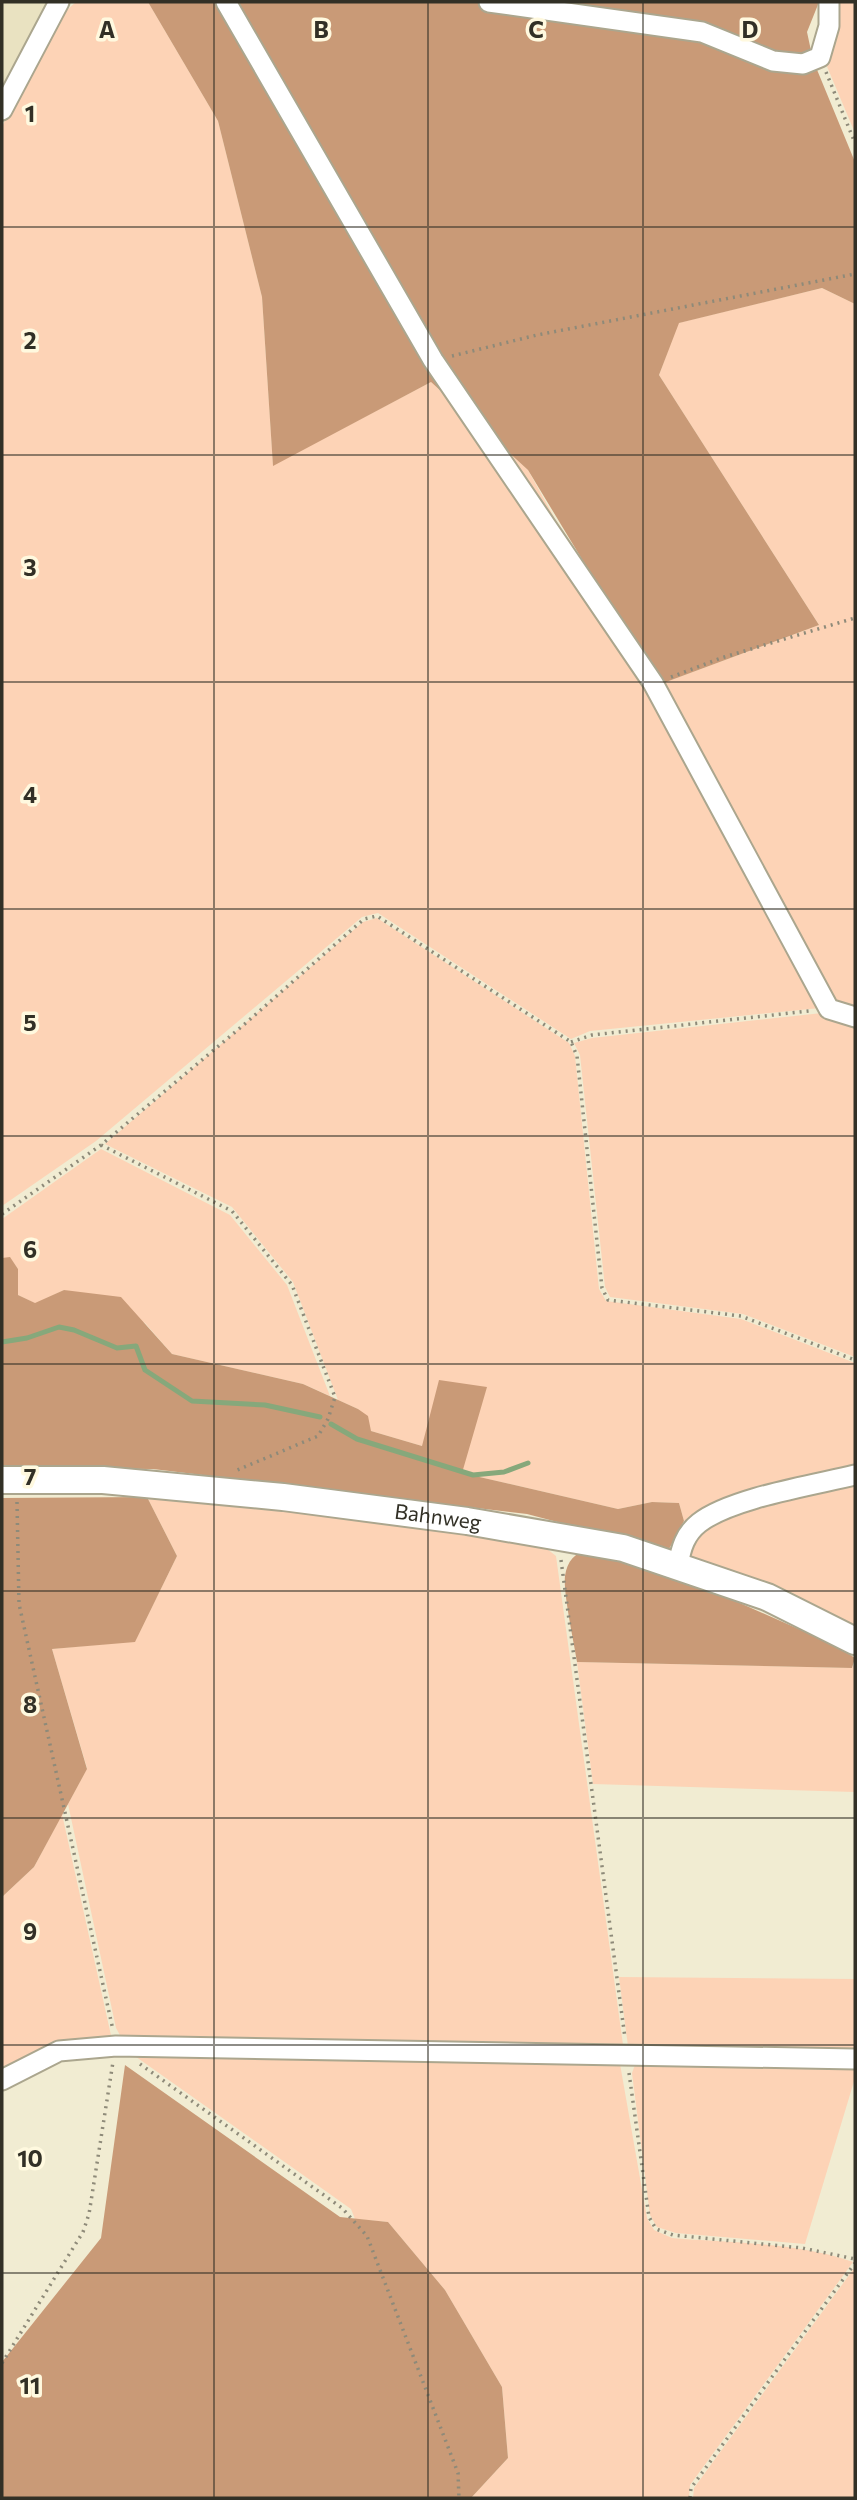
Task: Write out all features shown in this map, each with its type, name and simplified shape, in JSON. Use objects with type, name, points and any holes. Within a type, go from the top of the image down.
[{"type":"main road","name":"Bahnweg","points":[[9,1480],[103,1480],[219,1491],[467,1521],[623,1548],[767,1597],[855,1641]]},
{"type":"street","points":[[2,110],[59,2]]},
{"type":"street","points":[[226,2],[433,360],[653,683],[829,1009],[855,1017]]},
{"type":"street","points":[[489,2],[702,32],[773,61],[803,64],[820,57],[829,26],[829,2]]},
{"type":"street","points":[[678,1565],[682,1543],[698,1524],[715,1513],[750,1501],[855,1475]]},
{"type":"street","points":[[2,2080],[59,2051],[116,2046],[855,2059]]},
{"type":"path","points":[[820,57],[855,143]]},
{"type":"path","points":[[433,360],[537,335],[855,274]]},
{"type":"path","points":[[653,683],[721,658],[855,618]]},
{"type":"path","points":[[2,1214],[101,1145],[364,919],[377,916],[570,1042],[577,1056],[602,1288],[608,1300],[741,1316],[855,1360]]},
{"type":"path","points":[[570,1042],[592,1035],[829,1009]]},
{"type":"path","points":[[101,1145],[232,1211],[292,1285],[335,1398],[328,1419],[318,1436],[237,1469],[219,1491]]},
{"type":"path","points":[[2,2363],[71,2253],[86,2223],[116,2046],[19,1604],[9,1480]]},
{"type":"path","points":[[559,1537],[649,2217],[656,2229],[673,2235],[802,2248],[855,2261],[691,2488],[690,2498]]},
{"type":"path","points":[[116,2046],[342,2208],[367,2236],[458,2473],[459,2498]]},
{"type":"shaded area","points":[[2,2],[50,2],[2,86]]},
{"type":"shaded area","points":[[76,2],[148,2],[218,121],[262,297],[273,465],[431,382],[528,470],[663,714],[820,1008],[590,1031],[571,1039],[378,913],[362,917],[96,1141],[2,1206],[2,127],[44,42],[65,12]]},
{"type":"shaded area","points":[[148,2],[819,2],[807,32],[813,60],[855,162],[855,304],[822,288],[679,323],[659,375],[819,625],[658,685],[528,470],[431,382],[273,466],[262,297],[218,121]]},
{"type":"shaded area","points":[[833,2],[855,2],[855,133],[823,57]]},
{"type":"shaded area","points":[[822,288],[855,304],[855,1012],[836,1003],[658,685],[819,625],[659,375],[678,323]]},
{"type":"shaded area","points":[[377,918],[569,1043],[575,1056],[599,1289],[606,1301],[741,1319],[855,1363],[855,1470],[705,1510],[684,1521],[679,1503],[652,1502],[618,1509],[462,1473],[422,1446],[371,1431],[358,1409],[338,1400],[293,1282],[232,1207],[105,1144],[363,922]]},
{"type":"shaded area","points":[[822,1013],[855,1022],[855,1357],[743,1314],[610,1297],[605,1287],[580,1055],[574,1043],[592,1038]]},
{"type":"shaded area","points":[[101,1149],[230,1215],[287,1285],[330,1396],[303,1384],[172,1354],[145,1323],[64,1290],[36,1304],[18,1295],[18,1269],[10,1258],[2,1258],[2,1219]]},
{"type":"shaded area","points":[[10,1257],[18,1269],[18,1295],[35,1303],[64,1290],[121,1297],[172,1354],[303,1384],[358,1409],[368,1416],[371,1431],[422,1446],[439,1380],[487,1387],[462,1473],[618,1509],[652,1502],[679,1503],[684,1521],[668,1551],[527,1514],[153,1469],[2,1468],[2,1258]]},
{"type":"shaded area","points":[[855,1479],[855,1632],[688,1559],[687,1544],[712,1521],[742,1509]]},
{"type":"shaded area","points":[[147,1497],[257,1505],[474,1535],[542,1545],[556,1556],[624,2052],[121,2037],[116,2028],[68,1804],[87,1768],[52,1649],[135,1641],[177,1556]]},
{"type":"shaded area","points":[[147,1497],[177,1556],[135,1642],[52,1649],[87,1769],[34,1867],[2,1897],[2,1498]]},
{"type":"shaded area","points":[[589,1550],[697,1584],[837,1646],[855,1658],[852,1668],[577,1662],[565,1576],[572,1558]]},
{"type":"shaded area","points":[[577,1662],[852,1668],[855,1663],[855,1792],[593,1784]]},
{"type":"shaded area","points":[[62,1814],[112,2040],[2,2076],[2,1897],[34,1867]]},
{"type":"shaded area","points":[[619,1977],[855,1979],[855,2057],[629,2054]]},
{"type":"shaded area","points":[[132,2054],[620,2064],[647,2218],[654,2230],[672,2238],[787,2247],[832,2255],[853,2262],[690,2485],[689,2498],[471,2498],[508,2458],[502,2387],[445,2290],[388,2222],[355,2219],[351,2209]]},
{"type":"shaded area","points":[[636,2062],[855,2064],[855,2078],[805,2244],[676,2233],[657,2227],[650,2215],[632,2073]]},
{"type":"shaded area","points":[[125,2065],[340,2217],[388,2222],[445,2290],[502,2387],[508,2458],[471,2498],[2,2498],[2,2362],[101,2238]]},
{"type":"shaded area","points":[[855,2267],[855,2498],[693,2498],[694,2488]]},
{"type":"waterway","points":[[2,1342],[27,1338],[59,1327],[74,1330],[117,1348],[136,1346],[145,1370],[192,1401],[265,1405],[320,1417]]},
{"type":"waterway","points":[[331,1424],[357,1439],[473,1475],[504,1472],[528,1463]]}]
